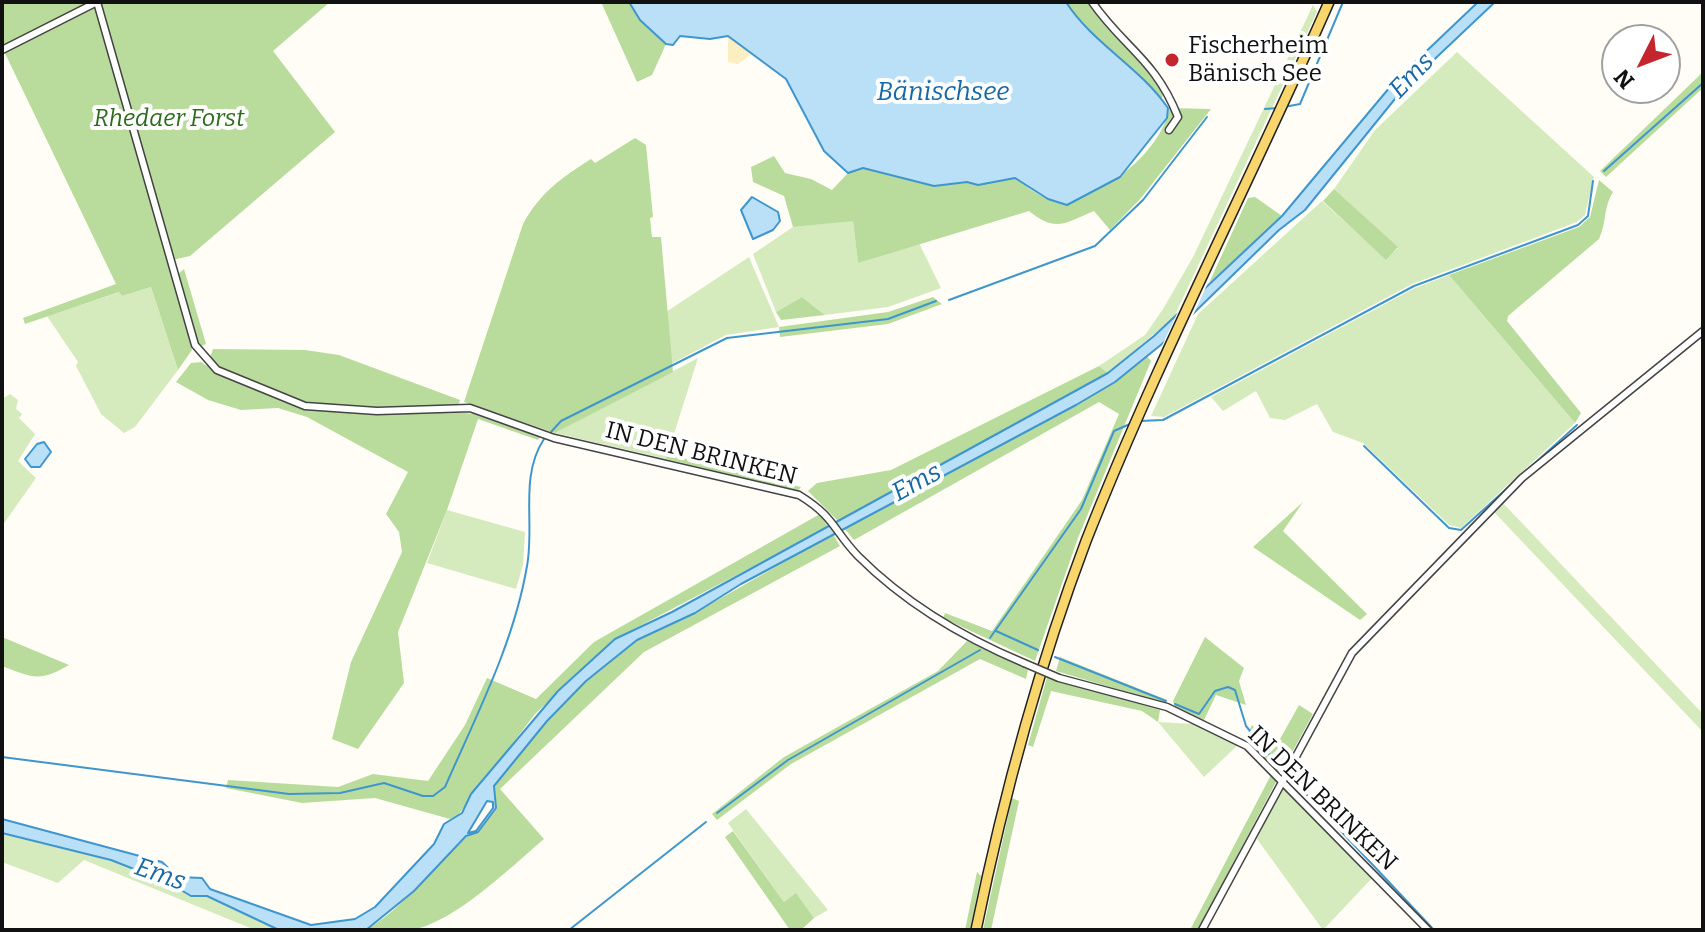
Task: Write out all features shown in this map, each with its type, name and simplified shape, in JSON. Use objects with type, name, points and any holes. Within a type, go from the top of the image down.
[{"type":"main road","points":[[976,930],[1013,766],[1041,672],[1086,542],[1155,380],[1329,2]]},
{"type":"street","points":[[2,50],[97,2]]},
{"type":"street","name":"IN DEN BRINKEN","points":[[97,2],[195,345],[217,370],[305,406],[377,411],[470,408],[554,438],[777,487],[799,495],[833,520],[857,555],[928,614],[963,635],[1059,678],[1167,707],[1236,738],[1282,779],[1428,930]]},
{"type":"street","points":[[1092,2],[1109,25],[1141,54],[1166,85],[1178,117],[1169,130]]},
{"type":"street","points":[[1202,930],[1356,648],[1522,478],[1703,331]]},
{"type":"green space","name":"Rhedaer Forst","points":[[2,2],[330,2],[273,51],[335,132],[190,256],[168,261],[192,350],[178,370],[151,287],[122,296],[119,292],[25,324],[23,318],[116,284],[2,47]]},
{"type":"green space","points":[[601,2],[629,2],[640,20],[666,44],[652,75],[637,82]]},
{"type":"green space","points":[[1066,2],[1089,2],[1164,86],[1162,99],[1099,41]]},
{"type":"green space","points":[[1313,5],[1317,12],[1174,317],[1108,373],[1099,366],[1145,335],[1193,257]]},
{"type":"green space","points":[[1457,52],[1594,177],[1585,215],[1577,222],[1412,284],[1164,417],[1151,416],[1198,314],[1322,201],[1386,259],[1398,248],[1334,189],[1375,130]]},
{"type":"green space","points":[[1703,72],[1703,88],[1606,177],[1600,171],[1670,104],[1681,104],[1681,93]]},
{"type":"green space","points":[[1169,108],[1211,109],[1141,198],[1110,230],[1094,211],[1068,222],[1054,224],[1029,211],[858,263],[853,221],[793,227],[784,196],[753,182],[751,167],[774,156],[785,173],[811,179],[832,190],[848,173],[863,168],[934,186],[967,182],[979,185],[1015,178],[1047,198],[1069,199],[1087,194],[1124,173],[1154,142]]},
{"type":"green space","points":[[635,138],[646,145],[652,237],[661,237],[673,372],[555,433],[464,402],[523,224],[530,213],[552,187],[570,173],[591,159],[595,163]]},
{"type":"green space","points":[[1599,180],[1613,192],[1599,239],[1508,316],[1507,321],[1581,413],[1575,423],[1449,275],[1579,227],[1590,217]]},
{"type":"green space","points":[[1334,189],[1398,247],[1386,260],[1323,201]]},
{"type":"green space","points":[[1255,197],[1282,216],[1209,283],[1248,198]]},
{"type":"green space","points":[[853,220],[858,263],[919,243],[941,288],[888,307],[825,315],[802,297],[776,312],[753,254],[793,227]]},
{"type":"green space","points":[[749,257],[779,327],[726,335],[671,364],[666,312]]},
{"type":"green space","points":[[184,269],[206,344],[199,347],[178,274]]},
{"type":"green space","points":[[1449,275],[1575,423],[1461,528],[1449,525],[1363,443],[1333,432],[1317,404],[1285,420],[1270,418],[1256,391],[1223,411],[1211,397],[1415,288]]},
{"type":"green space","points":[[151,287],[178,370],[135,427],[124,433],[101,414],[76,366],[78,362],[47,316],[120,292],[122,296]]},
{"type":"green space","points":[[802,297],[825,315],[781,320],[776,312]]},
{"type":"green space","points":[[933,297],[942,304],[888,324],[780,337],[779,327],[888,312]]},
{"type":"green space","points":[[213,349],[305,350],[339,355],[460,400],[456,412],[474,414],[540,437],[538,440],[478,419],[447,510],[398,632],[404,683],[358,749],[332,739],[351,662],[402,552],[399,532],[386,514],[408,472],[307,417],[278,408],[241,410],[208,400],[176,382],[191,363],[201,362],[207,366]]},
{"type":"green space","points":[[1147,356],[1151,361],[1078,538],[1035,661],[943,618],[945,613],[992,631],[1082,500],[1119,414],[1099,402],[854,540],[844,528],[1084,399]]},
{"type":"green space","points":[[698,358],[666,459],[555,433]]},
{"type":"green space","points":[[1099,366],[1108,373],[839,522],[808,491],[817,483],[891,470]]},
{"type":"green space","points":[[10,394],[18,400],[16,409],[22,414],[19,418],[35,434],[18,461],[36,478],[2,526],[2,399]]},
{"type":"green space","points":[[667,454],[801,487],[798,491],[666,459]]},
{"type":"green space","points":[[1303,502],[1283,531],[1367,614],[1360,620],[1253,547]]},
{"type":"green space","points":[[1503,503],[1703,714],[1703,732],[1494,512]]},
{"type":"green space","points":[[447,510],[525,532],[523,565],[516,589],[427,563]]},
{"type":"green space","points":[[820,514],[828,527],[615,639],[535,714],[458,815],[450,819],[375,798],[302,803],[226,788],[228,780],[338,787],[373,774],[428,781],[465,725],[487,678],[536,699],[594,642]]},
{"type":"green space","points":[[833,534],[840,546],[644,652],[500,789],[544,839],[499,878],[462,906],[427,926],[405,931],[366,930],[400,904],[449,852],[487,818],[496,803],[494,786],[547,721],[586,681],[637,640],[695,613]]},
{"type":"green space","points":[[2,637],[69,665],[43,676],[2,666]]},
{"type":"green space","points":[[1205,637],[1244,668],[1239,681],[1246,705],[1216,695],[1204,720],[1175,707],[1173,701]]},
{"type":"green space","points":[[967,641],[1028,670],[1026,679],[980,659],[791,764],[717,820],[712,814],[784,757],[938,671]]},
{"type":"green space","points":[[1060,657],[1167,700],[1164,703],[1056,671]]},
{"type":"green space","points":[[1047,677],[1160,710],[1158,722],[1142,711],[1051,691],[1033,747],[1028,745]]},
{"type":"green space","points":[[1299,705],[1313,714],[1283,769],[1278,770],[1245,738],[1252,725],[1260,734],[1280,739]]},
{"type":"green space","points":[[1158,722],[1194,724],[1240,743],[1204,777]]},
{"type":"green space","points":[[1272,773],[1277,780],[1198,930],[1190,930]]},
{"type":"green space","points":[[1281,789],[1289,790],[1373,877],[1323,930],[1257,839]]},
{"type":"green space","points":[[1012,798],[1019,801],[991,930],[983,930]]},
{"type":"green space","points":[[746,809],[828,910],[814,918],[796,894],[784,902],[728,823]]},
{"type":"green space","points":[[733,831],[784,902],[796,893],[814,918],[801,930],[790,930],[725,837]]},
{"type":"green space","points":[[2,833],[111,860],[144,873],[154,883],[176,887],[191,896],[207,896],[279,930],[255,930],[84,860],[58,883],[2,862]]},
{"type":"green space","points":[[977,872],[981,876],[970,930],[965,930]]},
{"type":"sand","points":[[728,36],[753,53],[738,64],[728,62]]},
{"type":"water","name":"Bänischsee","points":[[629,2],[1066,2],[1089,30],[1156,93],[1168,108],[1167,118],[1120,177],[1067,205],[1048,199],[1015,178],[978,185],[967,182],[934,186],[863,168],[848,173],[824,151],[786,79],[728,36],[710,39],[680,36],[673,45],[666,44],[640,20]]},
{"type":"water","name":"Ems","points":[[1478,2],[1495,2],[1403,89],[1305,210],[1279,230],[1162,344],[1115,382],[1076,405],[741,584],[695,613],[637,640],[586,681],[547,721],[494,786],[496,808],[478,832],[466,836],[414,891],[366,930],[279,930],[207,896],[191,896],[176,887],[154,883],[144,873],[111,860],[2,833],[2,819],[162,862],[178,877],[202,878],[210,889],[311,925],[355,919],[375,907],[434,844],[444,824],[462,813],[471,794],[558,691],[615,639],[672,612],[1108,373],[1154,336],[1282,216],[1395,81]],"holes":[[[487,801],[493,802],[493,808],[476,831],[468,833]]]},
{"type":"water","points":[[752,197],[778,212],[780,221],[773,230],[753,239],[741,210]]},
{"type":"water","points":[[44,442],[51,452],[40,467],[31,467],[25,459],[37,444]]},
{"type":"pier","points":[[1212,274],[1190,322],[1159,352],[1181,305]]},
{"type":"waterway","points":[[1284,107],[1300,104],[1343,2]]},
{"type":"waterway","points":[[1604,171],[1703,83]]},
{"type":"waterway","points":[[1265,109],[1278,108]]},
{"type":"waterway","points":[[949,300],[1095,246],[1143,200],[1207,117]]},
{"type":"waterway","points":[[1140,421],[1163,420],[1414,286],[1578,225],[1588,216],[1593,181]]},
{"type":"waterway","points":[[551,432],[561,421],[727,338],[888,319],[936,301]]},
{"type":"waterway","points":[[990,638],[1081,509],[1114,431],[1130,424]]},
{"type":"waterway","points":[[1364,446],[1449,528],[1461,530],[1577,425]]},
{"type":"waterway","points":[[2,757],[289,794],[340,793],[384,783],[423,796],[433,796],[445,787],[493,679],[513,623],[529,550],[532,469],[544,439]]},
{"type":"waterway","points":[[996,631],[1038,650]]},
{"type":"waterway","points":[[717,813],[788,760],[980,650]]},
{"type":"waterway","points":[[1055,657],[1166,701]]},
{"type":"waterway","points":[[1175,704],[1199,714],[1215,691],[1228,687],[1235,690],[1246,726],[1280,768]]},
{"type":"waterway","points":[[1292,779],[1434,930]]},
{"type":"waterway","points":[[569,930],[706,822]]},
{"type":"place","name":"Fischerheim Bänisch See","points":[[1172,60]]}]
